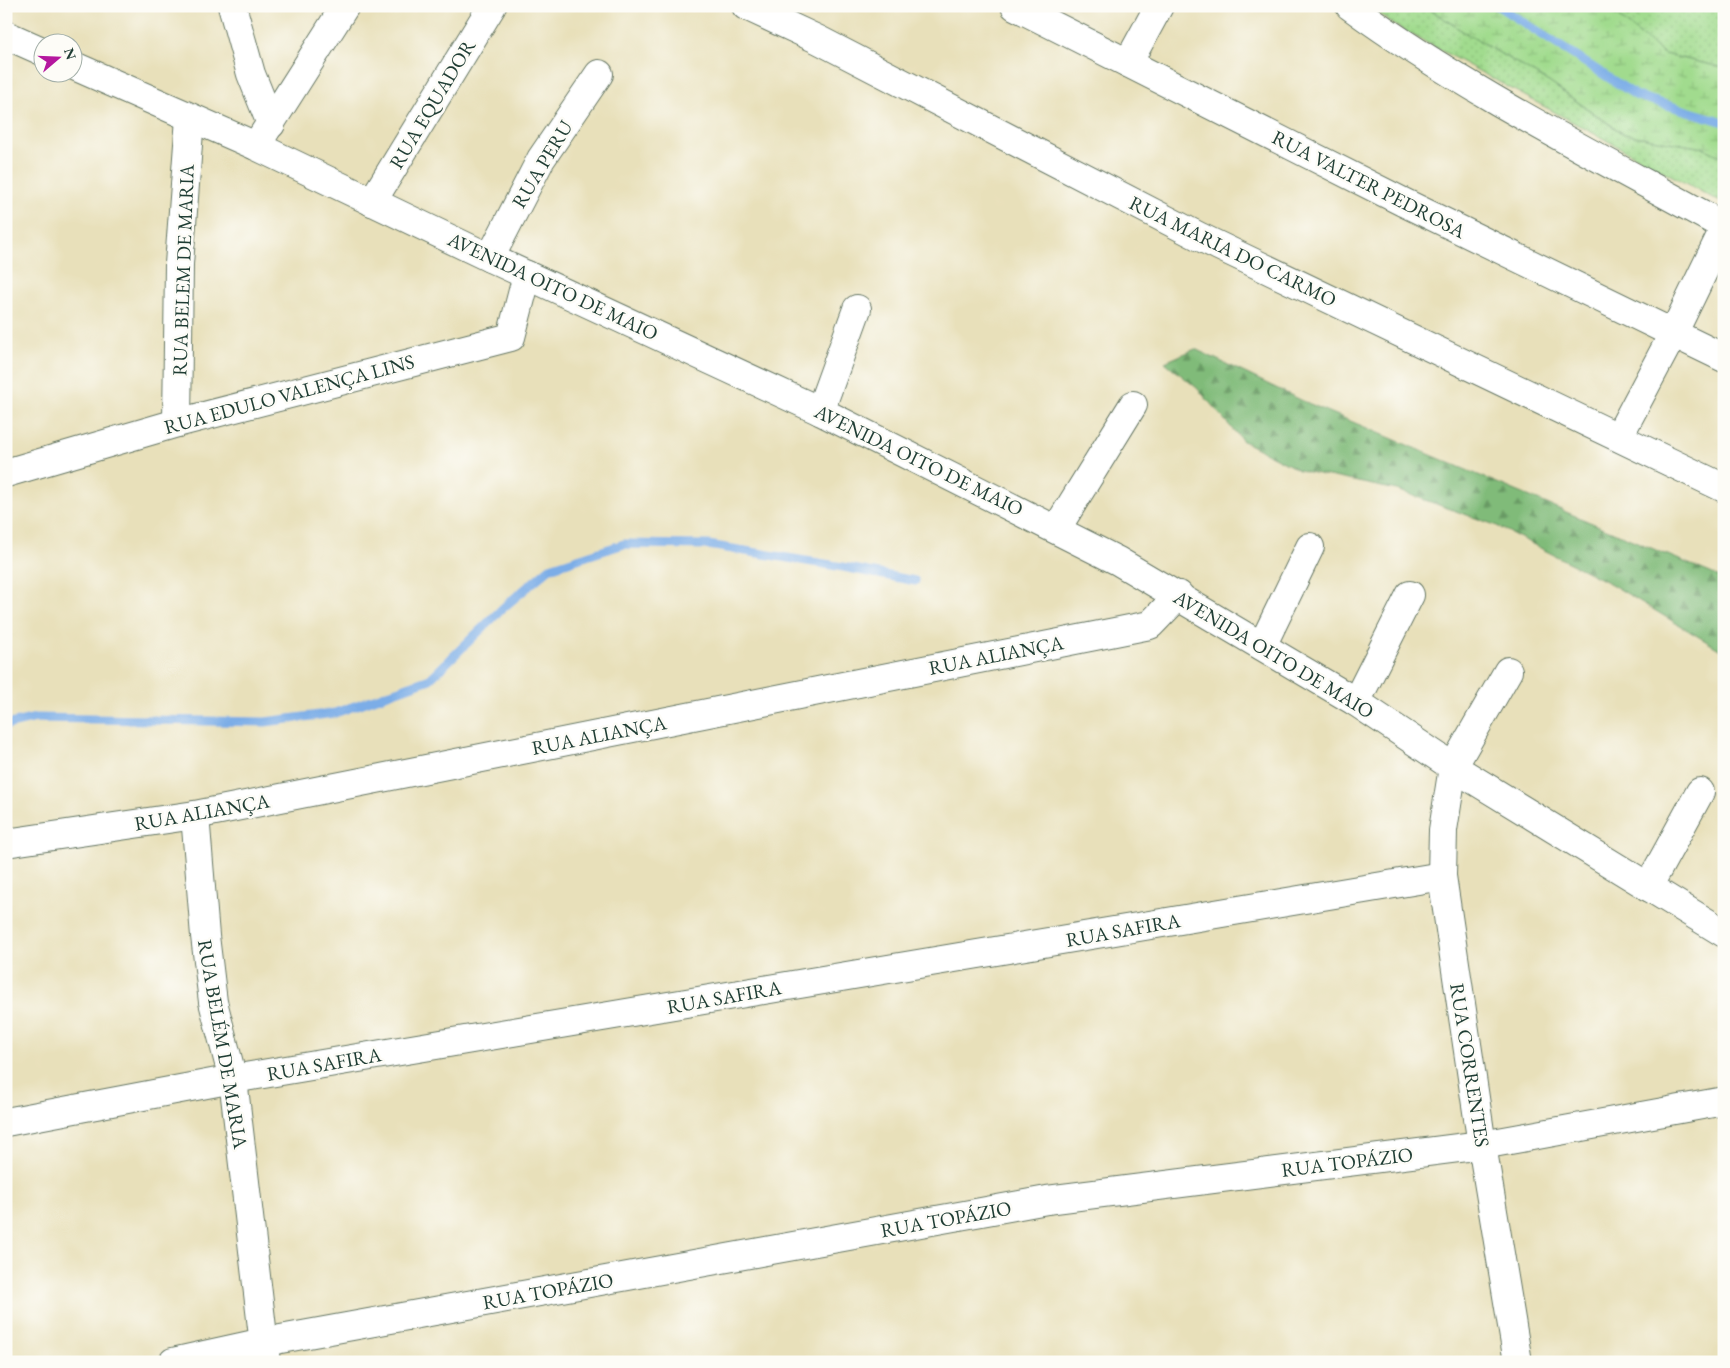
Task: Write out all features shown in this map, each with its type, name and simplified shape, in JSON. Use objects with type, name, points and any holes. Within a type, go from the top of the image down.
[{"type":"street","points":[[232,6],[252,74],[271,124]]},
{"type":"street","points":[[256,146],[345,6]]},
{"type":"street","name":"RUA EQUADOR","points":[[372,202],[492,6]]},
{"type":"street","name":"RUA MARIA DO CARMO","points":[[746,6],[819,40],[1200,237],[1619,436],[1724,488]]},
{"type":"street","name":"RUA VALTER PEDROSA","points":[[1015,6],[1403,202],[1724,358]]},
{"type":"street","points":[[1128,63],[1159,6]]},
{"type":"street","points":[[1350,6],[1421,54],[1539,124],[1724,227],[1674,334],[1619,436]]},
{"type":"street","points":[[6,35],[32,47]]},
{"type":"street","name":"AVENIDA OITO DE MAIO","points":[[82,69],[256,146],[490,258],[820,411],[1056,528],[1179,595],[1356,702],[1453,767],[1724,932]]},
{"type":"street","name":"RUA PERU","points":[[490,258],[542,159],[599,74]]},
{"type":"street","name":"RUA BELEM DE MARIA","points":[[177,423],[179,264],[190,118]]},
{"type":"street","name":"RUA EDULO VALENÇA LINS","points":[[6,473],[177,423],[511,337],[527,274]]},
{"type":"street","points":[[820,411],[857,309]]},
{"type":"street","points":[[1056,528],[1133,406]]},
{"type":"street","points":[[1262,646],[1310,547]]},
{"type":"street","name":"RUA ALIANÇA","points":[[6,843],[195,816],[1150,625],[1179,595]]},
{"type":"street","points":[[1356,702],[1410,595]]},
{"type":"street","points":[[1453,767],[1508,670]]},
{"type":"street","name":"RUA CORRENTES","points":[[1453,767],[1443,830],[1442,876],[1482,1146],[1518,1362]]},
{"type":"street","points":[[1648,887],[1700,792]]},
{"type":"street","name":"RUA BELÉM DE MARIA","points":[[195,816],[204,936],[213,1002],[233,1079],[265,1352]]},
{"type":"street","name":"RUA SAFIRA","points":[[6,1122],[233,1079],[1442,876]]},
{"type":"street","name":"RUA TOPÁZIO","points":[[173,1362],[265,1352],[1047,1200],[1482,1146],[1724,1101]]},
{"type":"green space","points":[[1369,6],[1425,6],[1467,34],[1549,82],[1623,134],[1704,148],[1724,158],[1724,204],[1394,25]]},
{"type":"green space","points":[[1425,6],[1605,6],[1664,54],[1724,68],[1724,158],[1704,148],[1624,134],[1549,82],[1467,34]]},
{"type":"green space","points":[[1605,6],[1724,6],[1724,68],[1664,54]]},
{"type":"green space","points":[[1195,349],[1303,401],[1720,577],[1724,580],[1724,652],[1611,584],[1495,525],[1397,490],[1299,470],[1243,441],[1197,388],[1165,362]]},
{"type":"waterway","points":[[1498,6],[1637,96],[1724,122]]},
{"type":"waterway","points":[[6,725],[36,718],[265,722],[335,713],[430,679],[504,607],[550,568],[624,544],[708,545],[915,581]]}]
